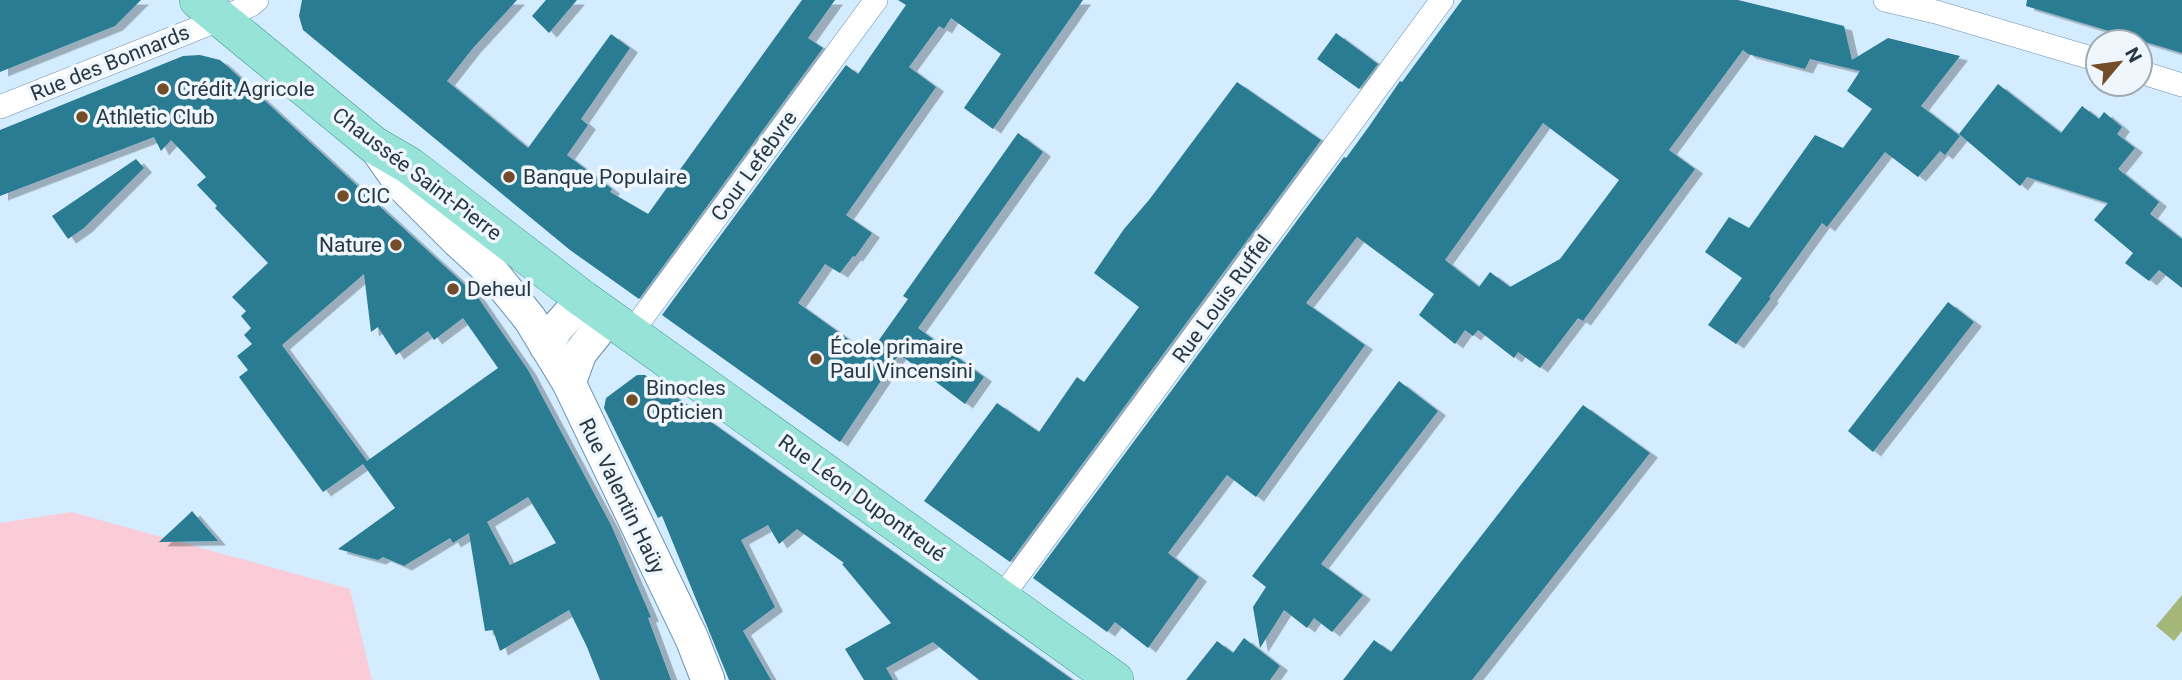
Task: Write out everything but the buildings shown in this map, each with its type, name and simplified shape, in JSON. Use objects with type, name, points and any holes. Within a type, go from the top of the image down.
[{"type":"main road","name":"Chaussée Saint-Pierre","points":[[209,10],[374,145],[410,166],[608,316]]},
{"type":"main road","name":"Rue Léon Dupontreué","points":[[608,316],[1115,680]]},
{"type":"street","name":"Rue des Bonnards","points":[[0,107],[209,10],[251,5],[257,0]]},
{"type":"street","name":"Cour Lefebvre","points":[[608,316],[876,0]]},
{"type":"street","name":"Rue Louis Ruffel","points":[[1001,598],[1442,0]]},
{"type":"street","points":[[1885,0],[1936,12],[2084,56]]},
{"type":"street","points":[[2154,76],[2182,85]]},
{"type":"street","name":"Rue Valentin Haüy","points":[[374,145],[402,185],[492,272],[521,305],[546,345],[569,383],[692,639],[708,680]]},
{"type":"street","points":[[546,345],[564,318],[608,316]]},
{"type":"street","points":[[569,383],[580,353],[608,316]]},
{"type":"shaded area","points":[[71,512],[350,589],[372,680],[0,680],[0,523]]},
{"type":"shaded area","points":[[2182,595],[2182,631],[2174,641],[2156,626]]},
{"type":"place","name":"Crédit Agricole","points":[[163,89]]},
{"type":"place","name":"Athletic Club","points":[[82,117]]},
{"type":"place","name":"Banque Populaire","points":[[509,177]]},
{"type":"place","name":"CIC","points":[[343,196]]},
{"type":"place","name":"Nature","points":[[396,245]]},
{"type":"place","name":"Deheul","points":[[453,289]]},
{"type":"place","name":"École primaire Paul Vincensini","points":[[816,359]]},
{"type":"place","name":"Binocles Opticien","points":[[632,400]]}]
